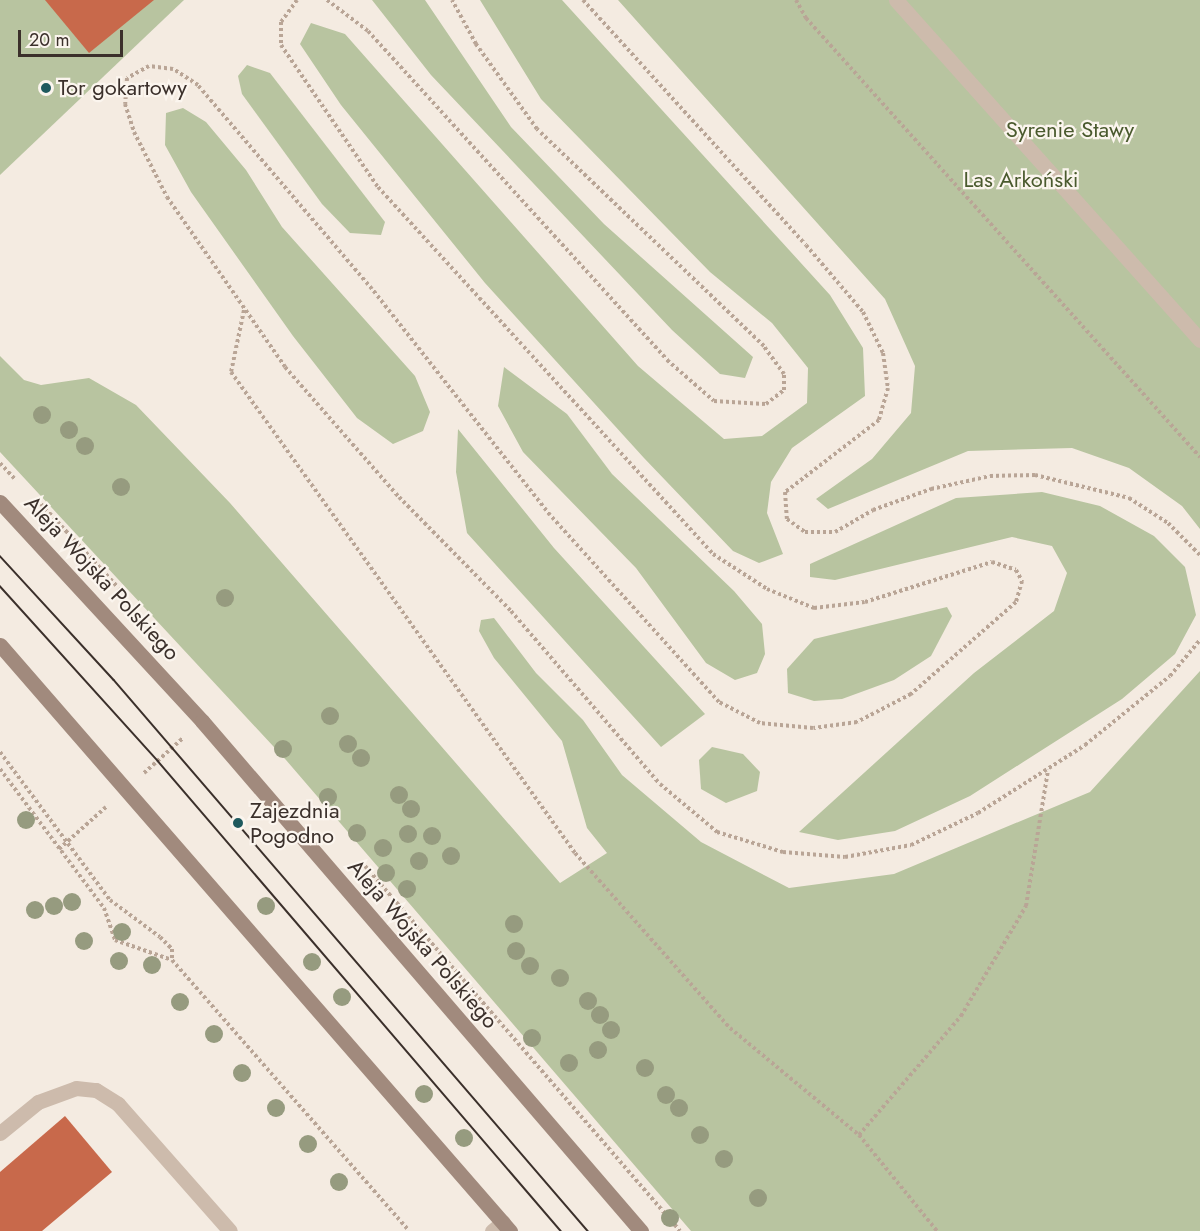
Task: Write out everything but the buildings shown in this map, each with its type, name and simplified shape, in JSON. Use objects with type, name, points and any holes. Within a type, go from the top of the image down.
[{"type":"main road","name":"Aleja Wojska Polskiego","points":[[0,502],[210,730],[641,1231]]},
{"type":"main road","points":[[0,645],[502,1228]]},
{"type":"street","points":[[896,0],[1200,340]]},
{"type":"street","points":[[0,1133],[38,1102],[76,1088],[96,1090],[118,1104],[230,1231]]},
{"type":"path","points":[[297,0],[281,22],[281,45],[378,187],[712,554],[767,589],[814,608],[865,602],[992,562],[1016,570],[1022,581],[1016,602],[910,694],[857,722],[813,728],[760,723],[719,702],[550,515],[242,133],[198,85],[173,69],[149,66],[127,78],[125,104],[134,132],[181,220],[285,367],[399,497],[511,611],[660,784],[717,832],[783,852],[845,857],[910,845],[978,813],[1048,769],[1170,676],[1200,640]]},
{"type":"path","points":[[327,0],[368,31],[667,360],[706,394],[742,406],[766,404],[784,390],[784,374],[764,346],[537,129],[476,44],[452,0]]},
{"type":"path","points":[[583,0],[806,245],[863,312],[883,353],[888,388],[879,420],[785,492],[787,519],[805,532],[835,532],[873,510],[931,489],[990,476],[1035,475],[1129,498],[1168,523],[1200,555]]},
{"type":"path","points":[[796,0],[814,27],[1200,457]]},
{"type":"path","points":[[244,310],[231,372],[575,853],[730,1028],[859,1135],[937,1231]]},
{"type":"path","points":[[141,775],[188,733]]},
{"type":"path","points":[[0,752],[69,840],[110,900],[160,937],[172,949],[172,960]]},
{"type":"path","points":[[0,769],[104,908],[115,940],[172,960],[409,1231]]},
{"type":"path","points":[[859,1135],[961,1016],[1026,906],[1048,769]]},
{"type":"path","points":[[59,849],[113,801]]},
{"type":"green space","name":"Tor gokartowy","points":[[0,0],[184,0],[0,175]]},
{"type":"green space","points":[[372,0],[425,0],[511,127],[604,224],[753,357],[745,378],[720,374],[672,330],[431,75]]},
{"type":"green space","points":[[480,0],[562,0],[830,295],[863,348],[865,396],[792,448],[771,482],[767,513],[783,554],[759,563],[733,551],[644,458],[485,283],[341,105],[300,44],[311,23],[345,34],[638,366],[724,439],[762,436],[807,403],[808,368],[772,323],[710,272],[541,99]]},
{"type":"green space","name":"Las Arkoński","points":[[618,0],[1200,0],[1200,529],[1182,506],[1129,468],[1072,448],[968,451],[828,509],[816,499],[872,459],[911,413],[915,366],[885,299]]},
{"type":"green space","points":[[247,65],[270,73],[385,222],[381,235],[350,233],[322,204],[242,94],[238,76]]},
{"type":"green space","points":[[183,108],[206,122],[246,170],[282,227],[415,376],[430,412],[423,431],[393,444],[357,418],[293,336],[191,192],[165,145],[166,113]]},
{"type":"green space","points":[[0,356],[24,380],[41,385],[89,378],[136,405],[230,503],[560,883],[607,853],[587,828],[562,741],[494,658],[479,631],[481,620],[494,618],[536,673],[583,720],[622,775],[701,842],[789,888],[894,874],[1090,792],[1200,671],[1200,1231],[691,1231],[286,760],[0,452]]},
{"type":"green space","points":[[504,367],[567,414],[612,474],[734,591],[762,624],[765,654],[757,673],[735,680],[706,663],[636,568],[523,452],[498,406]]},
{"type":"green space","points":[[458,429],[554,548],[705,714],[661,747],[467,533],[456,472]]},
{"type":"green space","points":[[1042,492],[1100,506],[1154,536],[1185,567],[1196,615],[1175,654],[1122,699],[970,796],[895,831],[838,840],[799,832],[974,673],[1054,611],[1067,573],[1052,546],[1012,537],[835,580],[810,577],[810,564],[956,498]]},
{"type":"green space","points":[[947,607],[952,616],[931,656],[894,680],[842,699],[814,701],[788,693],[787,669],[814,639]]},
{"type":"green space","points":[[712,747],[743,754],[760,772],[757,791],[726,803],[701,789],[699,760]]},
{"type":"tram line","points":[[0,556],[114,680],[588,1231]]},
{"type":"tram line","points":[[0,586],[158,761],[561,1231]]},
{"type":"place","name":"Tor gokartowy","points":[[46,88]]},
{"type":"place","name":"Zajezdnia Pogodno","points":[[238,823]]},
{"type":"park label","name":"Syrenie Stawy","points":[[1070,130]]}]
